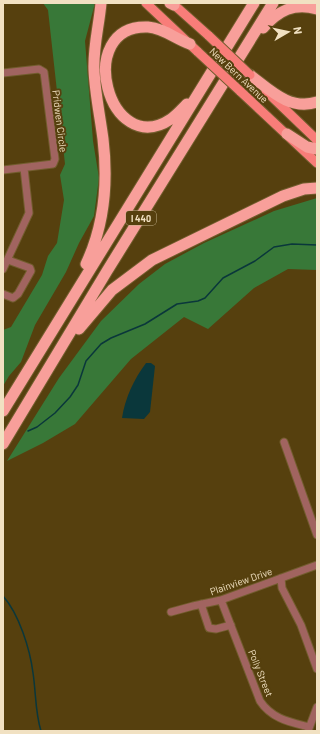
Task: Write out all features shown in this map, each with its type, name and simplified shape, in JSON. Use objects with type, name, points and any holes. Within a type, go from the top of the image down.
[{"type":"highway","points":[[56,324],[89,258],[98,232],[104,201],[104,148],[94,62],[97,25],[101,3]]},
{"type":"highway","points":[[97,25],[109,3]]},
{"type":"highway","name":"I 440","points":[[3,411],[254,3]]},
{"type":"highway","name":"I 440","points":[[3,444],[273,3]]},
{"type":"highway","points":[[245,48],[268,22],[283,11],[298,6],[317,9]]},
{"type":"highway","points":[[194,48],[155,28],[142,27],[129,31],[118,38],[110,49],[106,60],[106,81],[114,105],[121,114],[130,122],[148,126],[160,124],[172,119],[200,91]]},
{"type":"highway","points":[[250,75],[272,92],[290,102],[301,105],[317,102]]},
{"type":"highway","points":[[287,134],[307,147],[317,149]]},
{"type":"highway","points":[[55,360],[112,290],[152,260],[284,196],[304,189],[317,188]]},
{"type":"main road","name":"New Bern Avenue","points":[[146,3],[317,163]]},
{"type":"main road","name":"New Bern Avenue","points":[[172,4],[209,36],[282,108],[317,140]]},
{"type":"street","name":"Pridwen Circle","points":[[3,73],[39,69],[44,72],[54,159],[53,164],[3,170]]},
{"type":"street","points":[[3,269],[30,213],[24,168]]},
{"type":"street","points":[[3,294],[13,298],[18,294],[31,271],[30,268],[8,260]]},
{"type":"street","points":[[284,442],[317,535]]},
{"type":"street","name":"Plainview Drive","points":[[171,612],[221,600],[317,565]]},
{"type":"street","points":[[281,578],[282,588],[301,625],[317,669]]},
{"type":"street","name":"Polly Street","points":[[221,600],[260,701],[265,708],[281,719],[309,729]]},
{"type":"street","points":[[201,604],[209,628],[216,629],[231,624]]},
{"type":"street","points":[[309,729],[317,707]]},
{"type":"green space","points":[[43,3],[95,3],[85,41],[93,141],[99,178],[94,216],[79,243],[66,272],[35,325],[21,362],[3,386],[3,330],[11,327],[42,275],[48,256],[57,243],[64,200],[60,175],[65,164],[48,10]]},
{"type":"green space","points":[[317,198],[317,270],[288,269],[254,288],[208,329],[184,317],[131,359],[75,424],[43,443],[7,461],[59,378],[101,321],[139,284],[165,264],[204,243],[274,211]]},
{"type":"water","points":[[146,363],[151,363],[155,366],[150,412],[144,419],[122,418],[125,403],[131,389]]},
{"type":"waterway","points":[[28,431],[37,427],[55,413],[70,397],[78,385],[86,361],[101,344],[111,338],[145,324],[177,304],[198,301],[205,298],[223,278],[255,261],[274,247],[292,244],[317,245]]},
{"type":"waterway","points":[[3,596],[9,603],[23,632],[32,664],[41,731]]}]
